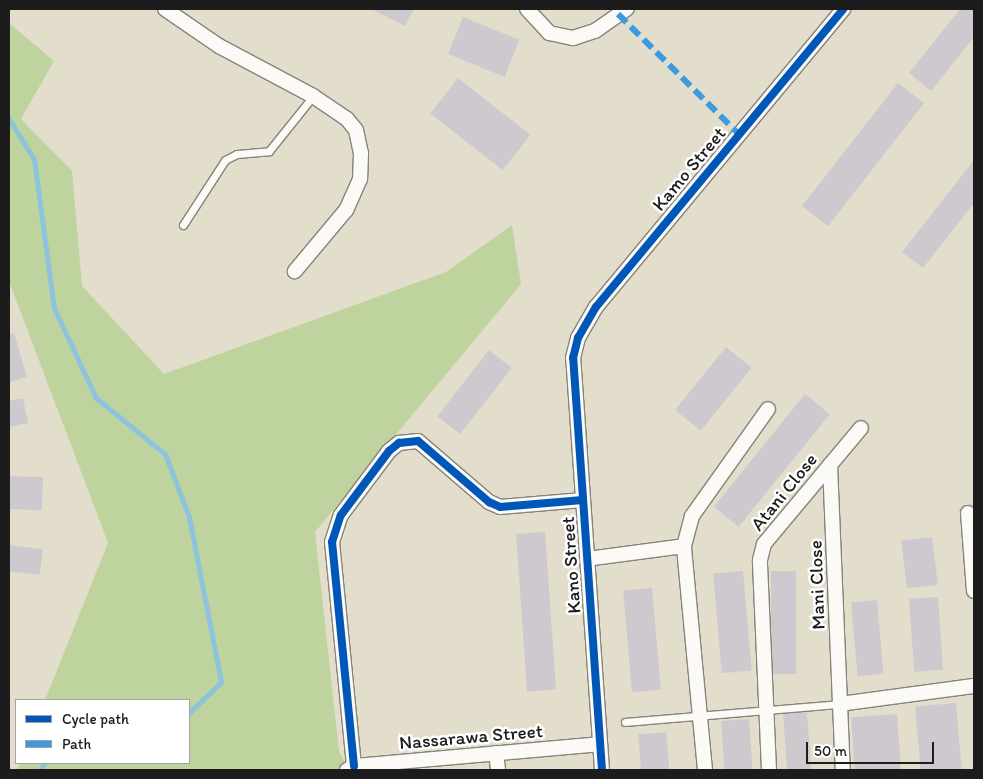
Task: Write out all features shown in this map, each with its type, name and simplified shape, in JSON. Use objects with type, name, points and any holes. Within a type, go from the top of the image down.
[{"type":"street","points":[[165,9],[219,46],[313,96],[347,119],[356,130],[361,153],[360,179],[346,210],[294,271]]},
{"type":"street","points":[[527,9],[549,33],[573,38],[595,31],[627,9]]},
{"type":"street","name":"Kamo Street","points":[[573,358],[578,338],[596,307],[843,9]]},
{"type":"street","name":"Kano Street","points":[[573,358],[602,770]]},
{"type":"street","points":[[705,770],[684,546],[692,516],[768,409]]},
{"type":"street","name":"Atani Close","points":[[770,770],[765,709],[760,560],[764,544],[861,428]]},
{"type":"street","points":[[350,768],[332,542],[341,515],[389,452],[399,443],[418,442],[489,502],[500,507],[583,500]]},
{"type":"street","name":"Mani Close","points":[[830,465],[843,770]]},
{"type":"street","points":[[968,513],[974,591]]},
{"type":"street","points":[[587,559],[684,546]]},
{"type":"street","points":[[840,704],[974,686]]},
{"type":"street","name":"Nassarawa Street","points":[[350,768],[600,744]]},
{"type":"street","points":[[496,753],[498,770]]},
{"type":"lane","points":[[183,225],[225,160],[236,154],[268,151],[313,96]]},
{"type":"lane","points":[[624,722],[699,714],[840,704]]},
{"type":"green space","points":[[9,23],[54,61],[21,119],[72,171],[82,286],[164,374],[446,272],[512,225],[521,284],[315,532],[339,751],[349,770],[17,770],[20,764],[190,764],[190,699],[45,699],[108,543],[9,281]]},
{"type":"building","points":[[371,9],[414,9],[405,26]]},
{"type":"building","points":[[960,9],[974,9],[974,37],[931,91],[909,73]]},
{"type":"building","points":[[463,17],[520,40],[505,77],[448,54]]},
{"type":"building","points":[[458,78],[530,135],[503,170],[430,113]]},
{"type":"building","points":[[898,83],[924,103],[828,226],[802,206]]},
{"type":"building","points":[[974,160],[974,203],[923,268],[902,252]]},
{"type":"building","points":[[14,333],[27,377],[9,382],[9,334]]},
{"type":"building","points":[[726,347],[752,368],[701,431],[675,410]]},
{"type":"building","points":[[489,350],[512,368],[460,434],[437,416]]},
{"type":"building","points":[[805,394],[830,414],[739,527],[714,507]]},
{"type":"building","points":[[23,398],[28,423],[9,427],[9,401]]},
{"type":"building","points":[[9,476],[43,477],[42,510],[9,509]]},
{"type":"building","points":[[545,532],[556,690],[527,692],[516,534]]},
{"type":"building","points":[[932,537],[938,585],[907,588],[901,541]]},
{"type":"building","points":[[9,545],[43,549],[40,575],[9,571]]},
{"type":"building","points":[[743,571],[752,671],[722,673],[713,574]]},
{"type":"building","points":[[771,571],[796,571],[796,674],[771,674]]},
{"type":"building","points":[[652,588],[661,690],[632,692],[623,591]]},
{"type":"building","points":[[938,597],[943,670],[914,672],[909,599]]},
{"type":"building","points":[[877,600],[883,674],[858,676],[851,602]]},
{"type":"building","points":[[956,703],[962,770],[921,770],[915,707]]},
{"type":"building","points":[[807,712],[811,770],[787,770],[783,714]]},
{"type":"building","points":[[897,714],[901,770],[855,770],[851,717]]},
{"type":"building","points":[[749,719],[753,770],[724,770],[721,721]]},
{"type":"building","points":[[666,732],[669,770],[641,770],[638,734]]},
{"type":"waterway","points":[[9,119],[34,159],[54,308],[96,398],[165,454],[189,517],[221,682],[190,712]]},
{"type":"waterway","points":[[40,770],[43,764]]},
{"type":"marked path","points":[[618,14],[739,134]]},
{"type":"cycle path","points":[[602,770],[573,358],[578,338],[596,307],[843,9]]},
{"type":"cycle path","points":[[354,766],[332,542],[341,515],[389,451],[399,443],[418,441],[489,502],[500,507],[583,500]]}]
